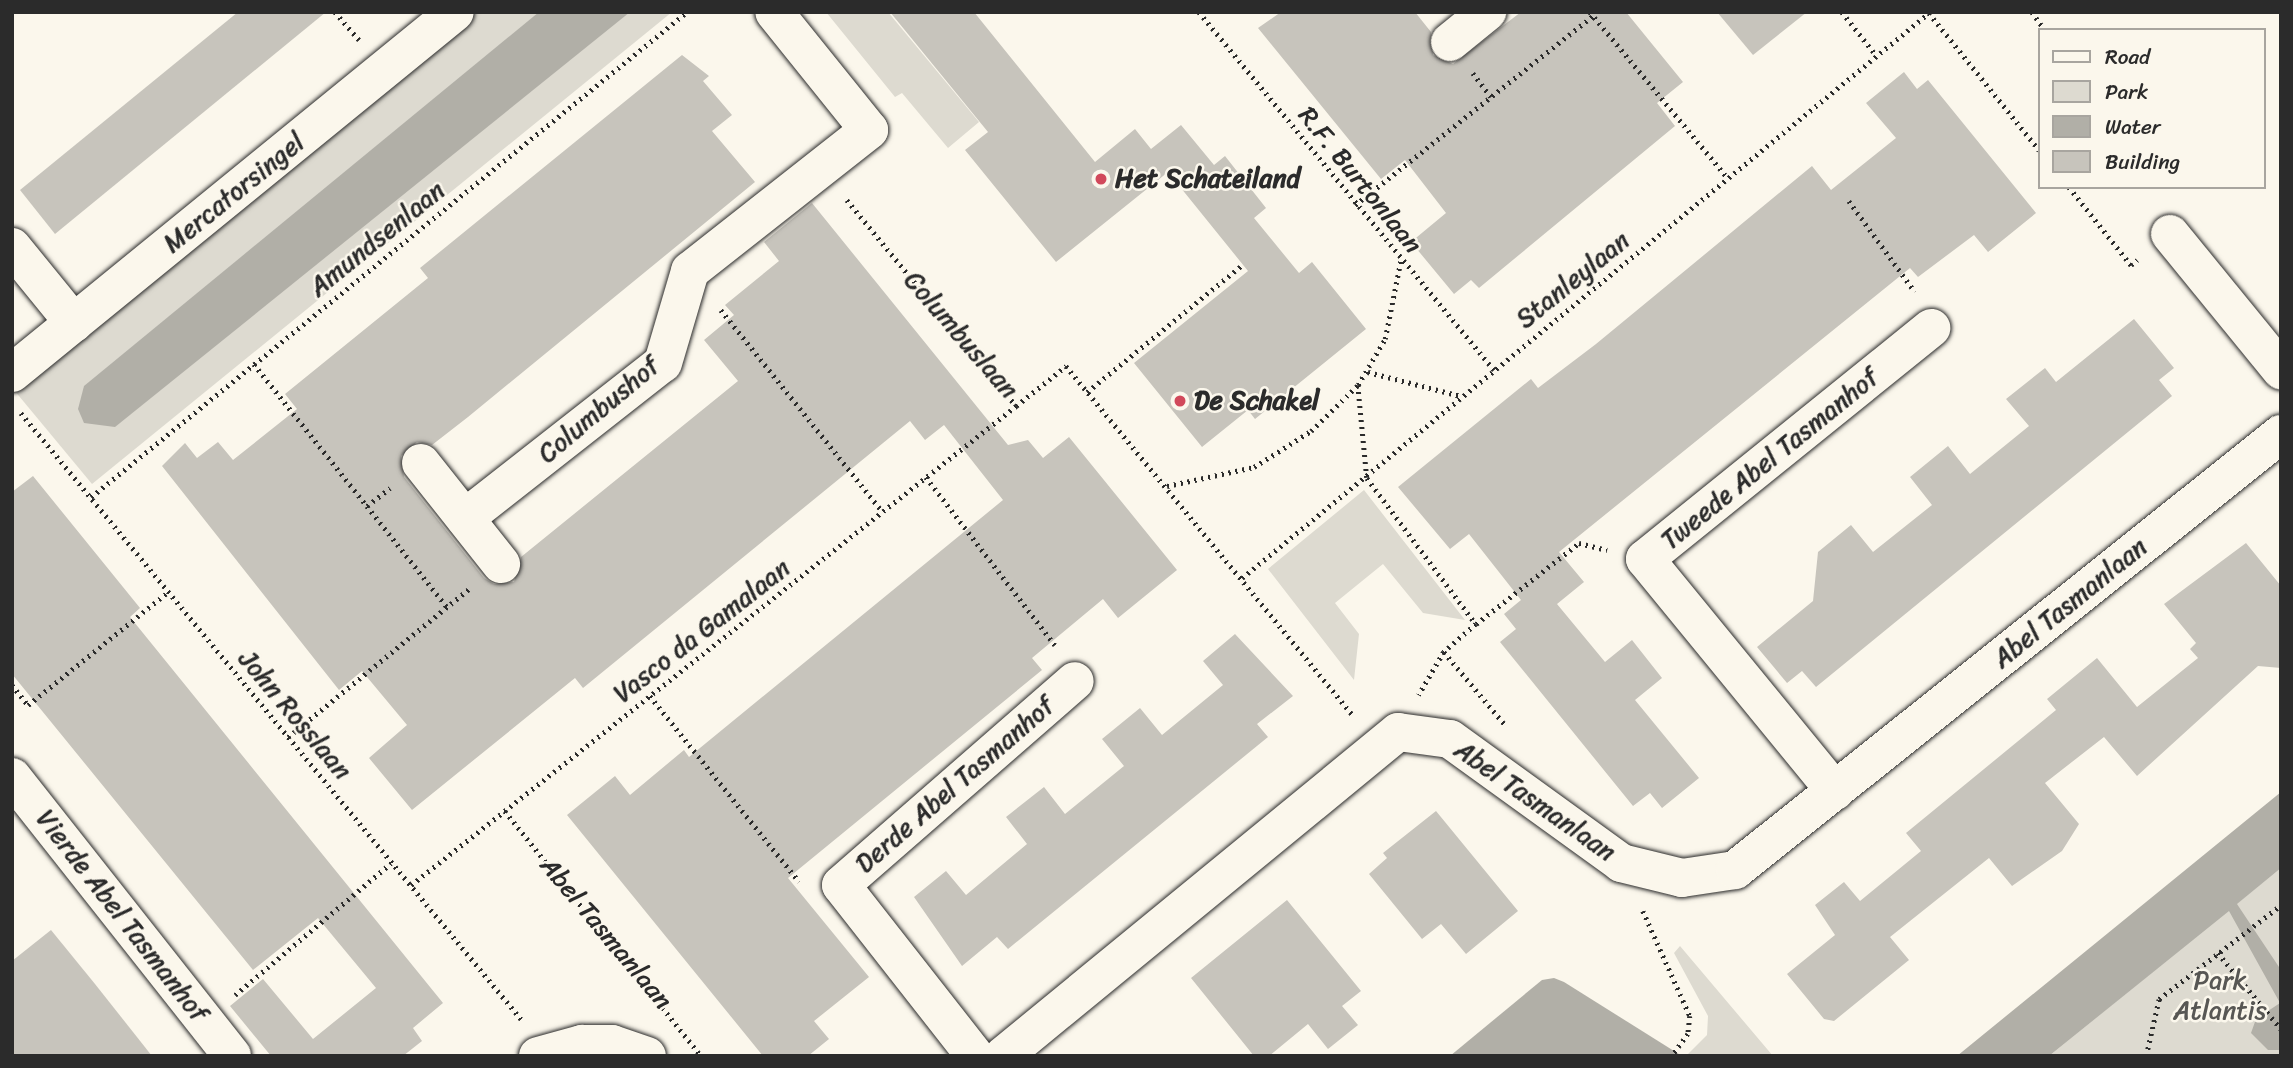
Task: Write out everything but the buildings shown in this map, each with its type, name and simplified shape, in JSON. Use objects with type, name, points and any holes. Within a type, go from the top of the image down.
[{"type":"street","name":"Mercatorsingel","points":[[12,373],[455,12]]},
{"type":"street","points":[[690,271],[869,130],[774,12]]},
{"type":"street","points":[[1450,42],[1487,12]]},
{"type":"street","points":[[2170,233],[2281,370]]},
{"type":"street","points":[[12,247],[74,323]]},
{"type":"street","name":"Columbushof","points":[[465,517],[663,363],[690,271]]},
{"type":"street","name":"Tweede Abel Tasmanhof","points":[[1835,792],[1645,559],[1931,328]]},
{"type":"street","name":"Abel Tasmanlaan","points":[[1388,739],[1450,739],[1621,863],[1682,878],[1735,870],[2281,434]]},
{"type":"street","points":[[421,463],[501,564]]},
{"type":"street","name":"Derde Abel Tasmanhof","points":[[975,1056],[841,885],[1075,681]]},
{"type":"street","points":[[1003,1056],[1388,739]]},
{"type":"street","name":"Vierde Abel Tasmanhof","points":[[12,777],[232,1056]]},
{"type":"street","points":[[543,1054],[612,1044],[647,1056]]},
{"type":"path","name":"Amundsenlaan","points":[[92,497],[687,12]]},
{"type":"path","name":"R.F. Burtonlaan","points":[[1199,12],[1355,205],[1494,370]]},
{"type":"path","points":[[1842,12],[1876,55]]},
{"type":"path","points":[[2032,12],[2044,28]]},
{"type":"path","points":[[1929,13],[2038,149]]},
{"type":"path","name":"Stanleylaan","points":[[1242,578],[1367,478],[1461,396],[1929,13]]},
{"type":"path","points":[[1355,205],[1592,14],[1728,178]]},
{"type":"path","name":"Columbuslaan","points":[[821,169],[1016,406],[1066,366],[1242,578],[1388,739]]},
{"type":"path","points":[[1849,201],[1905,272],[1931,328]]},
{"type":"path","points":[[1166,486],[1254,467],[1311,431],[1359,385],[1385,339],[1401,260]]},
{"type":"path","points":[[1087,392],[1241,266]]},
{"type":"path","points":[[690,271],[883,512]]},
{"type":"path","points":[[254,364],[447,607]]},
{"type":"path","points":[[1368,372],[1461,396]]},
{"type":"path","points":[[1359,385],[1367,478],[1476,624]]},
{"type":"path","name":"John Rosslaan","points":[[12,402],[411,885],[543,1054]]},
{"type":"path","name":"Vasco da Gamalaan","points":[[411,885],[1016,406]]},
{"type":"path","points":[[367,506],[421,463]]},
{"type":"path","points":[[926,477],[1050,635],[1075,681]]},
{"type":"path","points":[[1388,739],[1444,652],[1580,543],[1645,559]]},
{"type":"path","points":[[288,737],[501,564]]},
{"type":"path","points":[[12,685],[28,705],[167,592]]},
{"type":"path","points":[[650,696],[808,893],[841,885]]},
{"type":"path","name":"Abel Tasmanlaan","points":[[505,811],[701,1056]]},
{"type":"path","points":[[205,1021],[392,863]]},
{"type":"path","points":[[1621,863],[1690,1016],[1674,1053]]},
{"type":"path","points":[[2146,1056],[2159,999],[2281,905]]},
{"type":"path","points":[[2218,953],[2281,1029]]},
{"type":"green space","points":[[476,12],[672,12],[92,484],[14,390]]},
{"type":"green space","points":[[826,12],[888,12],[979,122],[948,148],[902,93],[895,97]]},
{"type":"green space","points":[[1364,490],[1465,620],[1423,613],[1383,564],[1335,603],[1359,634],[1354,680],[1268,569]]},
{"type":"green space","name":"Park Atlantis","points":[[2281,868],[2281,1056],[2049,1056],[2229,910]]},
{"type":"green space","points":[[1680,946],[1773,1056],[1686,1056],[1707,1035],[1708,1016],[1674,953]]},
{"type":"water","points":[[539,12],[630,12],[115,427],[84,423],[78,409],[84,386]]},
{"type":"water","points":[[2281,792],[2281,868],[2237,904],[2281,970],[2281,1050],[2268,1050],[2251,1033],[2256,1019],[2280,1003],[2229,911],[2049,1056],[1957,1056]]},
{"type":"water","points":[[1554,978],[1682,1056],[1450,1056],[1542,980]]},
{"type":"place","name":"Het Schateiland","points":[[1101,179]]},
{"type":"place","name":"De Schakel","points":[[1180,401]]}]
